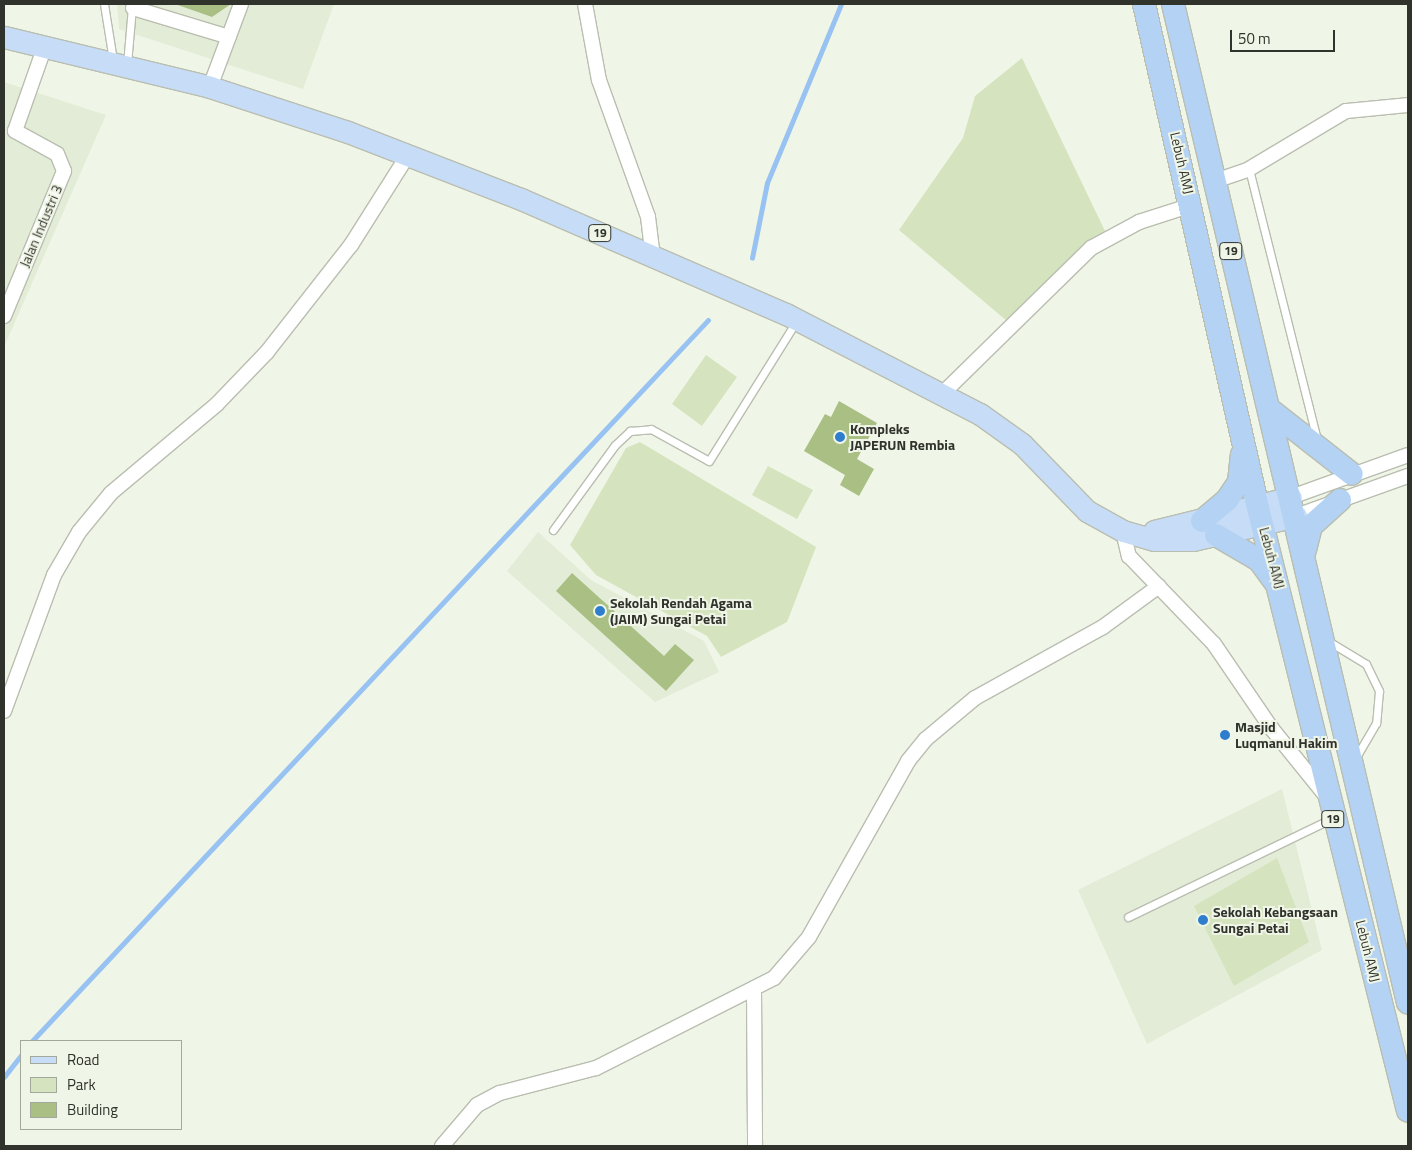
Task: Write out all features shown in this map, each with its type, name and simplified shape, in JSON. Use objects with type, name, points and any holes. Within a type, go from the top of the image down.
[{"type":"highway","name":"Lebuh AMJ","points":[[1144,4],[1192,205],[1261,517],[1282,596],[1331,809],[1408,1111]]},
{"type":"highway","name":"Lebuh AMJ","points":[[1173,4],[1294,507],[1408,1003]]},
{"type":"highway","points":[[1269,409],[1352,474]]},
{"type":"highway","points":[[1241,428],[1239,482],[1209,528],[1259,560],[1282,596]]},
{"type":"highway","points":[[1305,556],[1311,526],[1340,500]]},
{"type":"main road","name":"19","points":[[4,37],[120,62],[210,87],[408,155],[653,256],[797,319],[944,392],[1022,444],[1086,511],[1133,533],[1171,542],[1209,528],[1261,517],[1294,507]]},
{"type":"street","points":[[210,87],[241,4]]},
{"type":"street","points":[[585,4],[599,80],[648,217],[653,256]]},
{"type":"street","points":[[132,6],[228,37]]},
{"type":"street","name":"Jalan Industri 3","points":[[4,316],[64,171],[57,154],[9,129],[45,46]]},
{"type":"street","points":[[1215,181],[1249,169],[1306,132],[1346,111],[1408,106]]},
{"type":"street","points":[[4,711],[54,575],[79,532],[111,494],[217,404],[267,352],[351,245],[408,155]]},
{"type":"street","points":[[944,392],[1091,248],[1139,222],[1192,205]]},
{"type":"street","points":[[1294,507],[1352,474],[1408,455]]},
{"type":"street","points":[[1294,507],[1340,500],[1408,476]]},
{"type":"street","points":[[1133,533],[1129,556],[1214,644],[1272,729],[1331,809]]},
{"type":"street","points":[[442,1146],[477,1105],[500,1093],[596,1068],[754,991],[794,960],[908,761],[948,717],[1103,628],[1159,586]]},
{"type":"street","points":[[754,991],[755,1146]]},
{"type":"lane","points":[[104,4],[120,62]]},
{"type":"lane","points":[[120,62],[132,6]]},
{"type":"lane","points":[[1249,169],[1294,334],[1319,449]]},
{"type":"lane","points":[[554,530],[615,445],[630,431],[651,429],[709,461],[797,319]]},
{"type":"lane","points":[[1323,638],[1366,664],[1379,691],[1376,723],[1352,764]]},
{"type":"lane","points":[[1128,917],[1331,809]]},
{"type":"shaded area","points":[[117,4],[334,4],[303,89],[119,29]]},
{"type":"shaded area","points":[[4,82],[106,115],[4,347]]},
{"type":"shaded area","name":"Sekolah Rendah Agama (JAIM) Sungai Petai","points":[[538,532],[591,580],[704,641],[719,672],[655,702],[507,571]]},
{"type":"shaded area","name":"Sekolah Kebangsaan Sungai Petai","points":[[1282,789],[1322,950],[1147,1044],[1078,890]]},
{"type":"green space","points":[[1022,58],[1105,231],[1007,321],[899,230],[963,138],[975,96]]},
{"type":"green space","points":[[706,355],[737,377],[702,426],[672,404]]},
{"type":"green space","points":[[640,442],[816,547],[787,622],[721,657],[707,636],[596,575],[570,545],[626,448]]},
{"type":"green space","points":[[768,466],[813,490],[797,519],[752,495]]},
{"type":"green space","points":[[1277,858],[1309,942],[1234,986],[1194,906]]},
{"type":"building","points":[[175,4],[231,4],[212,17]]},
{"type":"building","name":"Kompleks JAPERUN Rembia","points":[[839,401],[877,423],[857,459],[874,469],[859,496],[840,485],[845,475],[804,451],[825,414],[831,417]]},
{"type":"building","points":[[572,573],[664,656],[675,644],[694,660],[666,691],[556,591]]},
{"type":"waterway","points":[[752,258],[767,183],[841,4]]},
{"type":"waterway","points":[[33,1040],[708,320]]},
{"type":"waterway","points":[[4,1077],[20,1056]]},
{"type":"place","name":"Kompleks JAPERUN Rembia","points":[[840,437]]},
{"type":"place","name":"Sekolah Rendah Agama (JAIM) Sungai Petai","points":[[600,611]]},
{"type":"place","name":"Masjid Luqmanul Hakim","points":[[1225,735]]},
{"type":"place","name":"Sekolah Kebangsaan Sungai Petai","points":[[1203,920]]}]
